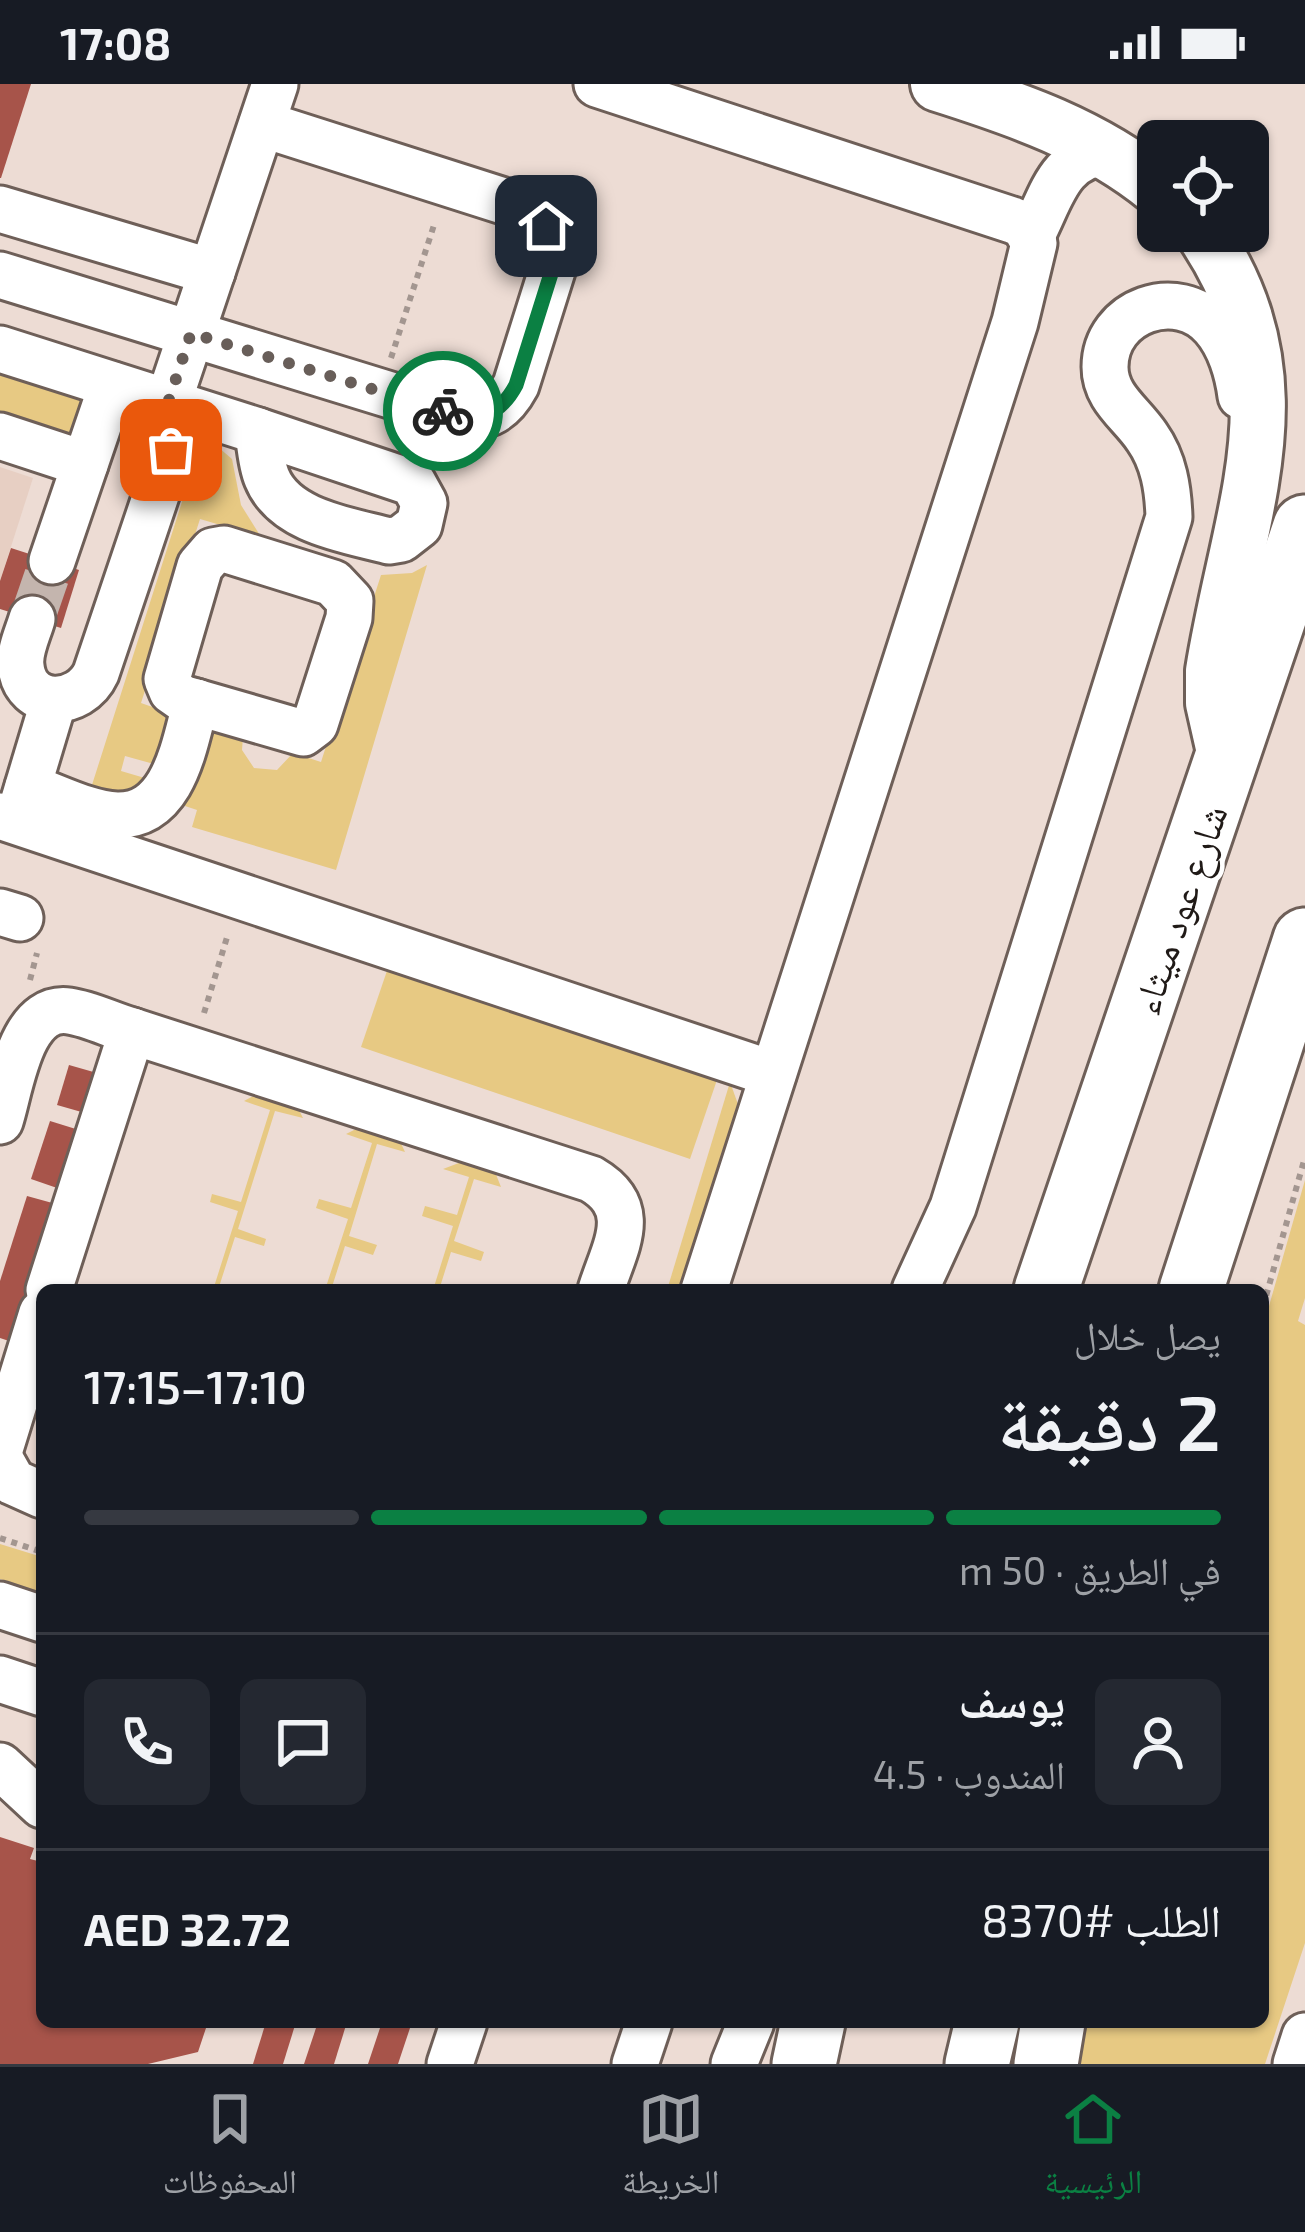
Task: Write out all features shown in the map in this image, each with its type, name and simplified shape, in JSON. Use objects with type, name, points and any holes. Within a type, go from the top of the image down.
[{"type":"highway","name":"شارع عود ميثاء","points":[[1048,1284],[1305,527]]},
{"type":"highway","points":[[1193,1284],[1305,940]]},
{"type":"highway","points":[[804,2064],[812,2028]]},
{"type":"highway","points":[[977,2064],[986,2028]]},
{"type":"highway","points":[[1046,2064],[1052,2028]]},
{"type":"main road","points":[[938,84],[1046,121],[1109,151],[1137,172]]},
{"type":"main road","points":[[1220,252],[1246,296],[1269,376],[1267,460],[1214,670],[1213,703],[1227,765]]},
{"type":"street","points":[[597,84],[1012,220],[1032,235]]},
{"type":"street","points":[[0,275],[191,333],[472,418],[491,414],[507,402],[516,385],[555,261],[554,243],[546,226],[516,206],[268,104],[191,333],[177,406],[92,683],[75,697],[54,700],[31,689],[20,666],[32,619]]},
{"type":"street","points":[[706,1284],[1016,322],[1034,252],[1032,235],[1069,165],[1090,153],[1109,151]]},
{"type":"street","points":[[0,209],[212,272]]},
{"type":"street","points":[[918,1284],[953,1207],[1169,518],[1161,463],[1149,439],[1108,388],[1105,368],[1116,332],[1146,309],[1165,304],[1202,315],[1216,328],[1238,375],[1242,407],[1229,490],[1228,537],[1236,581]]},
{"type":"street","points":[[0,350],[258,431]]},
{"type":"street","points":[[52,561],[112,386]]},
{"type":"street","points":[[0,436],[85,464]]},
{"type":"street","points":[[213,550],[234,551],[333,583],[346,593],[349,618],[310,730],[297,734],[196,702],[172,691],[167,667],[200,566],[213,550]]},
{"type":"street","points":[[15,808],[54,700]]},
{"type":"street","points":[[15,808],[117,815],[139,811],[159,799],[172,781],[196,702]]},
{"type":"street","points":[[15,808],[240,896],[773,1074]]},
{"type":"street","points":[[0,1121],[26,1037],[41,1017],[65,1010],[591,1179],[608,1188],[619,1204],[622,1223],[603,1284]]},
{"type":"street","points":[[51,1284],[132,1031]]},
{"type":"street","points":[[0,1449],[36,1332]]},
{"type":"street","points":[[0,1459],[13,1482],[36,1492]]},
{"type":"street","points":[[0,1605],[36,1617]]},
{"type":"street","points":[[0,1624],[36,1633]]},
{"type":"street","points":[[0,1679],[36,1691]]},
{"type":"street","points":[[0,1766],[36,1799]]},
{"type":"street","points":[[450,2064],[462,2028]]},
{"type":"street","points":[[635,2064],[647,2028]]},
{"type":"street","points":[[734,2064],[749,2028]]},
{"type":"street","points":[[1296,2064],[1305,2036]]},
{"type":"path","points":[[193,1050],[240,896]]},
{"type":"path","points":[[1269,1285],[1305,1157]]},
{"type":"path","points":[[0,1538],[36,1550]]},
{"type":"shaded area","points":[[0,367],[90,396],[75,443],[0,419]]},
{"type":"shaded area","points":[[218,447],[232,459],[241,505],[261,537],[200,519],[141,703],[175,715],[161,766],[125,756],[121,771],[155,781],[130,796],[91,788],[195,461],[208,448]]},
{"type":"shaded area","points":[[0,467],[33,478],[0,581]]},
{"type":"shaded area","points":[[427,565],[336,870],[192,827],[197,810],[182,805],[206,725],[243,737],[242,750],[254,768],[277,770],[293,753],[321,762],[381,575],[412,573]]},
{"type":"shaded area","points":[[390,962],[719,1074],[690,1159],[361,1047]]},
{"type":"shaded area","points":[[730,1082],[739,1107],[684,1284],[669,1284]]},
{"type":"shaded area","points":[[257,1094],[296,1104],[303,1118],[275,1111],[238,1229],[266,1239],[264,1246],[235,1237],[220,1284],[215,1284],[238,1211],[210,1202],[212,1194],[241,1202],[270,1110],[244,1101]]},
{"type":"shaded area","points":[[360,1127],[398,1137],[405,1152],[377,1144],[349,1236],[377,1245],[373,1255],[345,1246],[333,1284],[327,1284],[348,1219],[316,1208],[319,1199],[351,1208],[372,1143],[346,1134]]},
{"type":"shaded area","points":[[464,1161],[495,1172],[501,1187],[474,1179],[454,1241],[484,1252],[481,1261],[451,1252],[441,1284],[435,1284],[453,1226],[422,1216],[425,1206],[457,1215],[469,1177],[443,1169]]},
{"type":"shaded area","points":[[1305,1180],[1305,1298],[1298,1321],[1305,1325],[1305,1943],[1265,2064],[1077,2064],[1083,2028],[1269,2028],[1269,1306]]},
{"type":"shaded area","points":[[0,1544],[36,1555],[36,1591],[0,1579]]},
{"type":"building","points":[[0,84],[31,84],[1,178],[0,178]]},
{"type":"building","points":[[11,548],[79,570],[61,628],[0,609],[0,581]]},
{"type":"building","points":[[69,1065],[97,1073],[85,1113],[57,1105]]},
{"type":"building","points":[[50,1121],[79,1130],[60,1189],[31,1179]]},
{"type":"building","points":[[27,1196],[56,1204],[12,1342],[0,1338],[0,1281]]},
{"type":"building","points":[[0,1837],[34,1848],[30,1859],[36,1860],[36,2028],[206,2028],[198,2052],[148,2064],[0,2064]]},
{"type":"building","points":[[264,2028],[294,2028],[283,2064],[253,2064]]},
{"type":"building","points":[[316,2028],[345,2028],[334,2064],[304,2064]]},
{"type":"building","points":[[380,2028],[410,2028],[398,2064],[368,2064]]},
{"type":"tunnel","points":[[32,619],[52,561]]},
{"type":"way so far","points":[[171,450],[185,409],[168,403],[191,333],[443,411]]},
{"type":"route","points":[[443,411],[472,418],[491,414],[507,402],[555,261],[546,226]]}]
